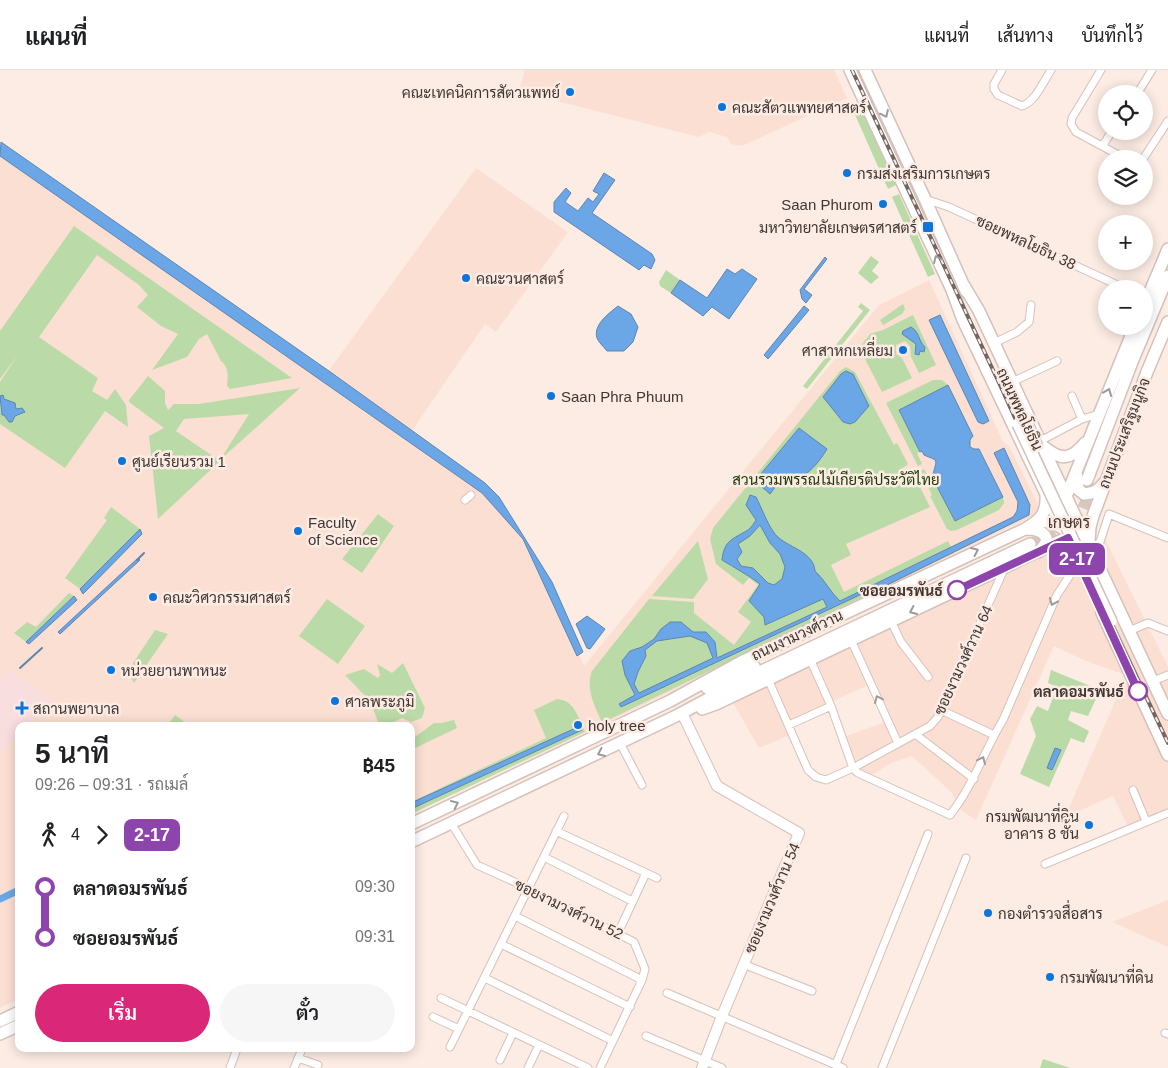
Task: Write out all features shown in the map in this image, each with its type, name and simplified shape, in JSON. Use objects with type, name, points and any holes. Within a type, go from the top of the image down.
[{"type":"main road","name":"ถนนพหลโยธิน","points":[[850,70],[1047,500],[1071,532]]},
{"type":"main road","name":"ถนนพหลโยธิน","points":[[865,70],[963,284],[1022,423],[1114,619],[1168,747]]},
{"type":"main road","points":[[1153,285],[1168,249]]},
{"type":"main road","points":[[1168,276],[1132,362],[1090,482],[1168,295]]},
{"type":"main road","name":"ถนนพหลโยธิน","points":[[963,284],[975,303],[1066,496],[1070,511],[1071,532],[1078,560],[1168,755]]},
{"type":"main road","name":"ถนนพหลโยธิน","points":[[952,290],[966,313],[1022,423]]},
{"type":"main road","name":"ถนนประเสริฐมนูกิจ","points":[[1090,548],[1090,528],[1096,509],[1147,372],[1168,322]]},
{"type":"main road","name":"ถนนประเสริฐมนูกิจ","points":[[1066,496],[1131,335]]},
{"type":"main road","points":[[1041,444],[1053,455],[1061,458],[1073,455],[1090,437]]},
{"type":"main road","points":[[1026,455],[1033,462],[1038,463],[1044,456],[1041,444]]},
{"type":"main road","points":[[1076,471],[1078,489],[1084,494],[1094,493],[1099,490],[1108,477]]},
{"type":"main road","points":[[1101,497],[1090,508],[1070,511],[1047,500],[1046,508],[1038,521],[1050,522],[1071,532],[1090,548],[1168,714]]},
{"type":"main road","points":[[1071,532],[1096,509]]},
{"type":"main road","name":"ถนนงามวงศ์วาน","points":[[680,716],[716,704],[1006,567],[1029,541],[1038,521]]},
{"type":"main road","name":"ถนนงามวงศ์วาน","points":[[415,822],[670,701],[715,685],[1029,541],[1071,532]]},
{"type":"main road","name":"ถนนงามวงศ์วาน","points":[[415,840],[680,716],[747,678],[1029,541]]},
{"type":"main road","points":[[1087,581],[1103,573]]},
{"type":"main road","name":"ถนนพหลโยธิน","points":[[1114,619],[1168,723]]},
{"type":"main road","points":[[0,1020],[15,1014]]},
{"type":"main road","points":[[0,1034],[15,1027]]},
{"type":"street","points":[[1002,70],[994,84],[994,89],[998,95],[1022,106],[1031,100],[1051,70]]},
{"type":"street","points":[[1101,70],[1072,118],[1071,124],[1076,132],[1110,150]]},
{"type":"street","points":[[1143,85],[1152,70]]},
{"type":"street","points":[[1149,150],[1168,120]]},
{"type":"street","points":[[1103,146],[1107,140]]},
{"type":"street","name":"ซอยพหลโยธิน 38","points":[[925,199],[961,212],[1107,280]]},
{"type":"street","points":[[994,343],[1017,332],[1029,322],[1031,305]]},
{"type":"street","points":[[1012,382],[1057,361]]},
{"type":"street","points":[[1072,396],[1082,419]]},
{"type":"street","points":[[1041,444],[1082,419],[1099,414]]},
{"type":"street","points":[[1090,548],[1100,542],[1109,514],[1168,538]]},
{"type":"street","points":[[810,659],[831,706],[854,768],[858,773],[950,815],[974,779],[1003,720],[1057,595],[1078,560]]},
{"type":"street","name":"ซอยงามวงศ์วาน 64","points":[[768,679],[808,770],[816,777],[826,780],[854,768],[930,726],[941,710],[1006,567]]},
{"type":"street","points":[[891,621],[901,642],[928,677]]},
{"type":"street","points":[[1130,631],[1148,623],[1168,631]]},
{"type":"street","points":[[851,640],[898,743]]},
{"type":"street","points":[[1152,681],[1168,675]]},
{"type":"street","points":[[789,725],[831,706]]},
{"type":"street","points":[[941,710],[994,735]]},
{"type":"street","name":"ซอยงามวงศ์วาน 54","points":[[680,716],[717,786],[800,833],[743,964],[703,1064]]},
{"type":"street","points":[[915,734],[974,779]]},
{"type":"street","points":[[620,744],[642,785]]},
{"type":"street","points":[[1133,790],[1146,821]]},
{"type":"street","points":[[1045,864],[1168,813]]},
{"type":"street","points":[[450,1048],[564,816]]},
{"type":"street","name":"ซอยงามวงศ์วาน 52","points":[[452,823],[477,865],[528,888],[634,942],[645,969],[630,1007],[600,1068]]},
{"type":"street","points":[[556,831],[657,878]]},
{"type":"street","points":[[836,1064],[928,834]]},
{"type":"street","points":[[544,857],[632,901]]},
{"type":"street","points":[[882,1068],[966,858]]},
{"type":"street","points":[[618,933],[646,873]]},
{"type":"street","points":[[515,916],[642,980]]},
{"type":"street","points":[[501,944],[630,1007]]},
{"type":"street","points":[[743,964],[812,991]]},
{"type":"street","points":[[484,978],[613,1041]]},
{"type":"street","points":[[667,993],[843,1068]]},
{"type":"street","points":[[440,998],[588,1068]]},
{"type":"street","points":[[433,1017],[459,1029]]},
{"type":"street","points":[[500,1060],[514,1033]]},
{"type":"street","points":[[646,1036],[703,1064],[722,1068]]},
{"type":"street","points":[[528,1068],[539,1045]]},
{"type":"street","points":[[230,1068],[237,1052]]},
{"type":"street","points":[[294,1068],[301,1052]]},
{"type":"street","points":[[298,1058],[318,1065]]},
{"type":"shaded area","name":"คณะสัตวแพทยศาสตร์","points":[[525,70],[834,70],[847,98],[742,146],[731,144],[727,137],[709,132],[699,137],[545,98],[529,97],[523,98],[520,101],[520,87]]},
{"type":"shaded area","points":[[0,156],[322,380],[476,168],[568,232],[496,332],[485,324],[407,438],[482,493],[523,539],[584,666],[879,305],[929,280],[1003,442],[1009,446],[1037,502],[1038,509],[1035,515],[602,725],[415,812],[415,722],[15,722],[15,1001],[0,1008]]},
{"type":"shaded area","points":[[1103,535],[1168,667],[1168,811],[1127,825],[1113,796],[1065,817],[1123,683],[1127,680],[1123,674],[1086,661],[1054,646],[976,820],[962,811],[952,793],[912,756],[891,763],[872,775],[860,769],[851,753],[846,736],[885,722],[868,685],[786,723],[790,735],[759,748],[733,703],[1055,551],[1063,550],[1067,554]]},
{"type":"shaded area","name":"สถานพยาบาล","points":[[11,671],[51,700],[30,722],[15,722],[15,738],[6,748],[0,751],[0,680]]},
{"type":"shaded area","points":[[1168,900],[1168,947],[1112,922]]},
{"type":"green space","points":[[859,105],[896,185],[888,189],[852,108]]},
{"type":"green space","points":[[899,194],[935,274],[928,277],[892,197]]},
{"type":"green space","points":[[74,226],[292,378],[230,389],[227,386],[227,369],[207,334],[199,339],[187,357],[152,370],[178,334],[161,326],[137,307],[148,295],[139,285],[97,255],[39,337],[98,378],[92,391],[107,400],[115,389],[126,405],[128,427],[105,411],[65,468],[0,424],[0,382],[17,356],[0,379],[0,331]]},
{"type":"green space","points":[[871,256],[879,262],[872,271],[879,277],[871,284],[858,273]]},
{"type":"green space","points":[[666,270],[680,280],[671,293],[660,286],[659,282]]},
{"type":"green space","points":[[861,303],[870,310],[807,389],[803,386],[863,311],[858,307]]},
{"type":"green space","points":[[903,304],[905,309],[902,314],[883,325],[880,320]]},
{"type":"green space","points":[[913,315],[936,365],[919,373],[911,357],[910,346],[905,341],[896,345],[896,354],[902,358],[912,378],[882,392],[864,357],[857,351],[870,334],[883,330]]},
{"type":"green space","name":"สวนรวมพรรณไม้เกียรติประวัติไทย","points":[[846,367],[855,372],[894,445],[897,443],[908,464],[900,470],[905,480],[915,477],[930,507],[846,544],[851,555],[831,565],[844,592],[948,541],[954,553],[602,723],[590,691],[592,671],[649,599],[694,602],[694,613],[734,645],[751,622],[738,612],[758,585],[749,578],[743,585],[716,564],[710,539],[713,528],[840,371]]},
{"type":"green space","points":[[148,376],[165,391],[165,403],[168,410],[174,404],[199,404],[300,388],[220,460],[249,414],[184,419],[176,431],[220,461],[158,519],[149,436],[164,428],[129,402]]},
{"type":"green space","points":[[933,380],[942,380],[948,385],[900,410],[920,452],[917,453],[922,464],[918,466],[886,403]]},
{"type":"green space","points":[[924,469],[930,480],[933,479],[955,521],[1003,497],[1004,503],[999,510],[951,531],[947,529],[930,496],[932,495],[921,471]]},
{"type":"green space","points":[[111,507],[140,529],[80,589],[65,578],[107,520],[104,518]]},
{"type":"green space","points":[[378,514],[394,526],[362,573],[342,559]]},
{"type":"green space","points":[[698,541],[708,579],[693,599],[652,596]]},
{"type":"green space","points":[[69,593],[74,596],[26,642],[14,633],[27,622],[36,627]]},
{"type":"green space","points":[[327,599],[365,626],[338,664],[299,636]]},
{"type":"green space","points":[[155,630],[168,634],[134,683],[127,672]]},
{"type":"green space","points":[[403,663],[425,708],[422,718],[411,722],[402,718],[394,722],[378,722],[369,700],[345,675],[364,669],[378,678],[380,675],[377,664],[392,673]]},
{"type":"green space","points":[[1051,670],[1100,690],[1088,716],[1071,711],[1068,720],[1089,731],[1084,743],[1071,738],[1049,787],[1020,774],[1036,736],[1030,719],[1037,706],[1048,711],[1057,687],[1048,683]]},
{"type":"green space","points":[[557,699],[563,700],[572,706],[585,732],[415,812],[415,800],[546,738],[534,710]]},
{"type":"green space","points":[[175,715],[185,722],[170,722]]},
{"type":"green space","points":[[454,720],[457,728],[415,748],[415,737],[434,723]]},
{"type":"green space","points":[[1043,1059],[1070,1068],[1040,1068]]},
{"type":"water","points":[[1,142],[329,371],[485,483],[499,497],[552,582],[583,652],[577,656],[523,539],[482,493],[0,156]]},
{"type":"water","points":[[604,173],[615,180],[592,213],[652,254],[655,260],[651,269],[644,265],[639,270],[554,212],[554,202],[566,188],[571,193],[565,202],[578,211],[588,198],[593,202],[599,194],[593,191]]},
{"type":"water","points":[[825,257],[827,259],[804,289],[812,295],[806,303],[802,299],[800,290]]},
{"type":"water","points":[[727,269],[735,274],[742,269],[757,279],[729,319],[712,307],[703,316],[671,293],[680,280],[707,298]]},
{"type":"water","points":[[618,306],[631,314],[638,327],[633,342],[624,351],[607,351],[600,343],[596,333],[602,320]]},
{"type":"water","points":[[804,306],[809,310],[768,359],[764,355]]},
{"type":"water","points":[[940,315],[989,421],[983,424],[978,422],[929,320]]},
{"type":"water","points":[[911,327],[916,331],[925,347],[924,352],[920,351],[919,355],[915,354],[916,344],[902,334],[903,331]]},
{"type":"water","points":[[846,371],[853,374],[869,406],[855,422],[850,424],[843,422],[823,397],[841,374]]},
{"type":"water","points":[[948,385],[973,436],[970,440],[970,447],[979,449],[1003,497],[955,521],[933,479],[935,477],[933,474],[936,465],[935,460],[924,455],[922,451],[920,452],[899,410]]},
{"type":"water","points":[[3,395],[4,399],[15,403],[16,409],[22,408],[25,412],[15,416],[12,422],[9,422],[2,415],[0,396]]},
{"type":"water","points":[[799,428],[827,449],[808,472],[792,482],[776,486],[770,494],[755,481]]},
{"type":"water","points":[[1004,448],[1030,505],[1029,515],[873,592],[864,593],[621,707],[619,704],[635,695],[625,675],[622,661],[630,651],[642,647],[654,639],[661,629],[670,622],[681,622],[693,632],[706,632],[715,642],[717,658],[827,607],[823,599],[765,625],[764,617],[749,601],[760,584],[722,560],[727,544],[749,529],[756,520],[746,505],[750,495],[756,497],[775,534],[811,560],[815,571],[840,601],[1013,517],[1017,511],[1018,502],[994,453]],"holes":[[[760,525],[770,543],[780,554],[785,567],[782,579],[774,585],[768,583],[753,568],[741,566],[737,559],[742,552],[738,544],[750,536]],[[690,636],[707,643],[713,658],[639,693],[634,684],[646,656],[645,650],[657,641]]]},
{"type":"water","points":[[140,529],[142,534],[83,594],[80,589]]},
{"type":"water","points":[[138,558],[140,560],[60,634],[58,632]]},
{"type":"water","points":[[74,596],[77,600],[29,644],[26,642]]},
{"type":"water","points":[[587,616],[605,629],[590,649],[587,648],[576,624]]},
{"type":"water","points":[[580,726],[582,730],[415,807],[415,801]]},
{"type":"water","points":[[1055,748],[1061,750],[1052,770],[1047,768]]},
{"type":"waterway","points":[[137,560],[144,553]]},
{"type":"waterway","points":[[20,668],[42,648]]},
{"type":"waterway","points":[[0,899],[15,892]]},
{"type":"tunnel","points":[[1030,544],[1070,526],[1081,513],[1093,483]]},
{"type":"railway","points":[[852,70],[1168,743]]},
{"type":"bus line","name":"2-17","points":[[957,590],[1068,538],[1138,691]]},
{"type":"place","name":"คณะเทคนิคการสัตวแพทย์","points":[[570,92]]},
{"type":"place","name":"คณะสัตวแพทยศาสตร์","points":[[722,107]]},
{"type":"place","name":"กรมส่งเสริมการเกษตร","points":[[847,173]]},
{"type":"place","name":"Saan Phurom","points":[[883,204]]},
{"type":"place","name":"มหาวิทยาลัยเกษตรศาสตร์","points":[[928,227]]},
{"type":"place","name":"คณะวนศาสตร์","points":[[466,278]]},
{"type":"place","name":"ศาสาหกเหลี่ยม","points":[[903,350]]},
{"type":"place","name":"Saan Phra Phuum","points":[[551,396]]},
{"type":"place","name":"ศูนย์เรียนรวม 1","points":[[122,461]]},
{"type":"place","name":"Faculty of Science","points":[[298,531]]},
{"type":"place","name":"ซอยอมรพันธ์","points":[[957,590]]},
{"type":"place","name":"คณะวิศวกรรมศาสตร์","points":[[153,597]]},
{"type":"place","name":"หน่วยยานพาหนะ","points":[[111,670]]},
{"type":"place","name":"ตลาดอมรพันธ์","points":[[1138,691]]},
{"type":"place","name":"ศาลพระภูมิ","points":[[335,701]]},
{"type":"place","name":"สถานพยาบาล","points":[[22,708]]},
{"type":"place","name":"holy tree","points":[[578,725]]},
{"type":"place","name":"กรมพัฒนาที่ดิน อาคาร 8 ชั้น","points":[[1089,825]]},
{"type":"place","name":"กองตำรวจสื่อสาร","points":[[988,913]]},
{"type":"place","name":"กรมพัฒนาที่ดิน","points":[[1050,977]]},
{"type":"district","name":"เกษตร","points":[[1069,522]]}]
